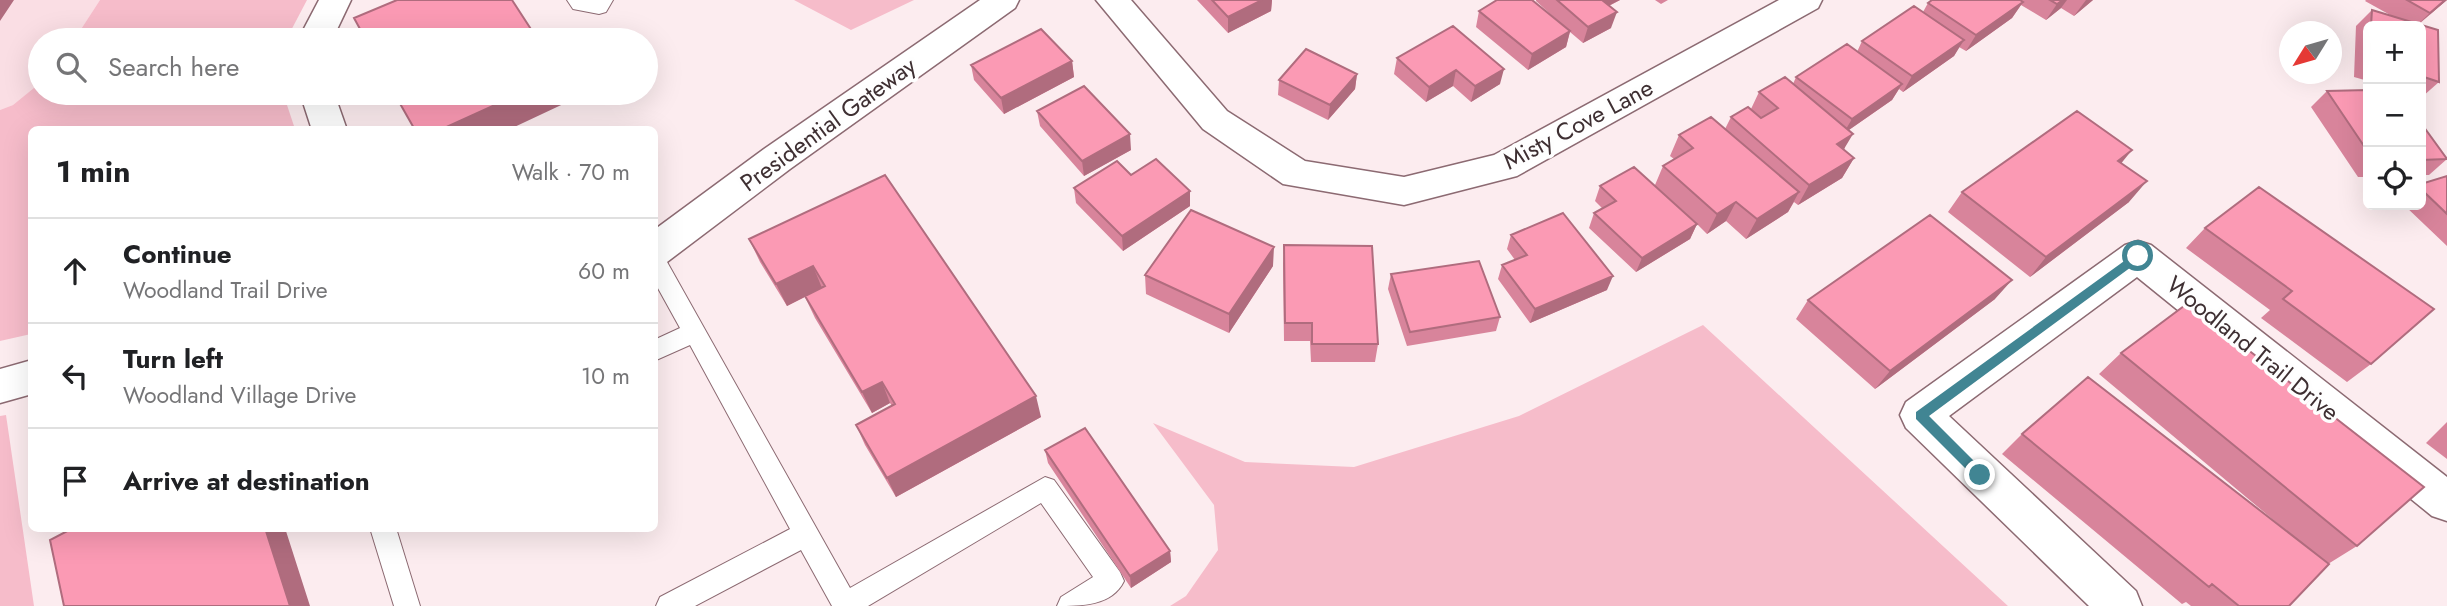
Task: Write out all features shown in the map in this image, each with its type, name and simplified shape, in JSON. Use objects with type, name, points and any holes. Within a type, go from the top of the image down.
[{"type":"street","points":[[321,28],[335,0]]},
{"type":"street","name":"Presidential Gateway","points":[[658,248],[777,159],[1003,0]]},
{"type":"street","name":"Misty Cove Lane","points":[[1112,0],[1216,120],[1296,174],[1404,191],[1504,166],[1806,0]]},
{"type":"street","points":[[321,105],[329,126]]},
{"type":"street","name":"Woodland Trail Drive","points":[[2120,606],[1920,415],[2138,256],[2447,502]]},
{"type":"street","points":[[0,386],[28,377]]},
{"type":"lane","points":[[577,0],[580,4],[599,7],[603,0]]},
{"type":"lane","points":[[658,266],[846,605],[1045,488],[1111,582],[1070,606]]},
{"type":"lane","points":[[658,349],[695,332]]},
{"type":"lane","points":[[384,532],[407,606]]},
{"type":"lane","points":[[669,606],[806,534]]},
{"type":"shaded area","points":[[0,0],[100,0],[82,28],[28,28],[28,93],[13,105],[0,110]]},
{"type":"shaded area","points":[[100,0],[307,0],[292,28],[82,28]]},
{"type":"shaded area","points":[[794,0],[914,0],[851,30]]},
{"type":"shaded area","points":[[28,93],[28,105],[287,105],[294,126],[28,126],[28,335],[0,341],[0,110],[13,105]]},
{"type":"shaded area","points":[[1703,325],[2008,606],[1170,606],[1186,596],[1218,550],[1214,505],[1153,423],[1245,462],[1354,467],[1519,416]]},
{"type":"shaded area","points":[[6,415],[34,606],[0,606],[0,416]]},
{"type":"building","points":[[397,0],[512,0],[530,28],[359,28],[354,18]]},
{"type":"building","points":[[1212,0],[1262,0],[1228,17]]},
{"type":"building","points":[[1497,0],[1532,0],[1570,31],[1532,54],[1479,11]]},
{"type":"building","points":[[1557,0],[1602,0],[1617,12],[1588,27]]},
{"type":"building","points":[[1932,0],[2023,2],[1976,35],[1928,3]]},
{"type":"building","points":[[2407,0],[2445,0],[2430,13]]},
{"type":"building","points":[[1914,6],[1964,40],[1912,76],[1862,41]]},
{"type":"building","points":[[2372,10],[2408,21],[2371,21]]},
{"type":"building","points":[[1453,26],[1504,69],[1475,86],[1456,70],[1429,87],[1397,58]]},
{"type":"building","points":[[2426,26],[2438,30],[2439,82],[2426,78]]},
{"type":"building","points":[[1041,29],[1072,61],[1001,98],[971,65]]},
{"type":"building","points":[[1847,44],[1902,84],[1852,119],[1796,77]]},
{"type":"building","points":[[1306,49],[1357,74],[1330,105],[1279,80]]},
{"type":"building","points":[[1785,77],[1853,134],[1837,144],[1854,158],[1809,185],[1731,117],[1748,107],[1761,118],[1778,108],[1759,92]]},
{"type":"building","points":[[1084,86],[1130,134],[1082,161],[1037,111]]},
{"type":"building","points":[[2363,90],[2363,145],[2327,91]]},
{"type":"building","points":[[401,105],[495,105],[449,126],[413,126]]},
{"type":"building","points":[[2077,111],[2132,150],[2118,161],[2147,181],[2046,257],[1962,192]]},
{"type":"building","points":[[1711,117],[1799,192],[1757,219],[1736,202],[1717,214],[1663,166],[1693,148],[1679,135]]},
{"type":"building","points":[[2426,130],[2447,159],[2426,160]]},
{"type":"building","points":[[1156,159],[1190,191],[1122,236],[1074,188],[1117,161],[1131,175]]},
{"type":"building","points":[[1634,167],[1697,224],[1642,258],[1594,213],[1616,201],[1600,186]]},
{"type":"building","points":[[885,175],[1036,396],[887,478],[856,425],[895,404],[882,382],[862,392],[805,296],[825,286],[813,266],[776,284],[749,239]]},
{"type":"building","points":[[2447,176],[2447,214],[2426,194],[2426,182]]},
{"type":"building","points":[[2259,187],[2434,309],[2371,364],[2283,299],[2292,291],[2205,228]]},
{"type":"building","points":[[1191,210],[1274,247],[1229,314],[1145,275]]},
{"type":"building","points":[[1563,213],[1613,276],[1535,309],[1502,265],[1527,255],[1511,235]]},
{"type":"building","points":[[1930,215],[2012,280],[1890,371],[1808,300]]},
{"type":"building","points":[[1284,245],[1372,246],[1378,344],[1312,344],[1312,323],[1285,323]]},
{"type":"building","points":[[1479,261],[1500,317],[1410,332],[1391,274]]},
{"type":"building","points":[[2188,303],[2424,487],[2357,546],[2121,353]]},
{"type":"building","points":[[2088,377],[2329,564],[2289,606],[2239,606],[2212,584],[2209,587],[2022,434]]},
{"type":"building","points":[[1085,428],[1170,551],[1130,576],[1045,450]]},
{"type":"building","points":[[65,532],[266,532],[290,606],[64,606],[50,540]]},
{"type":"route","points":[[1980,475],[1920,415],[2138,256]]}]
